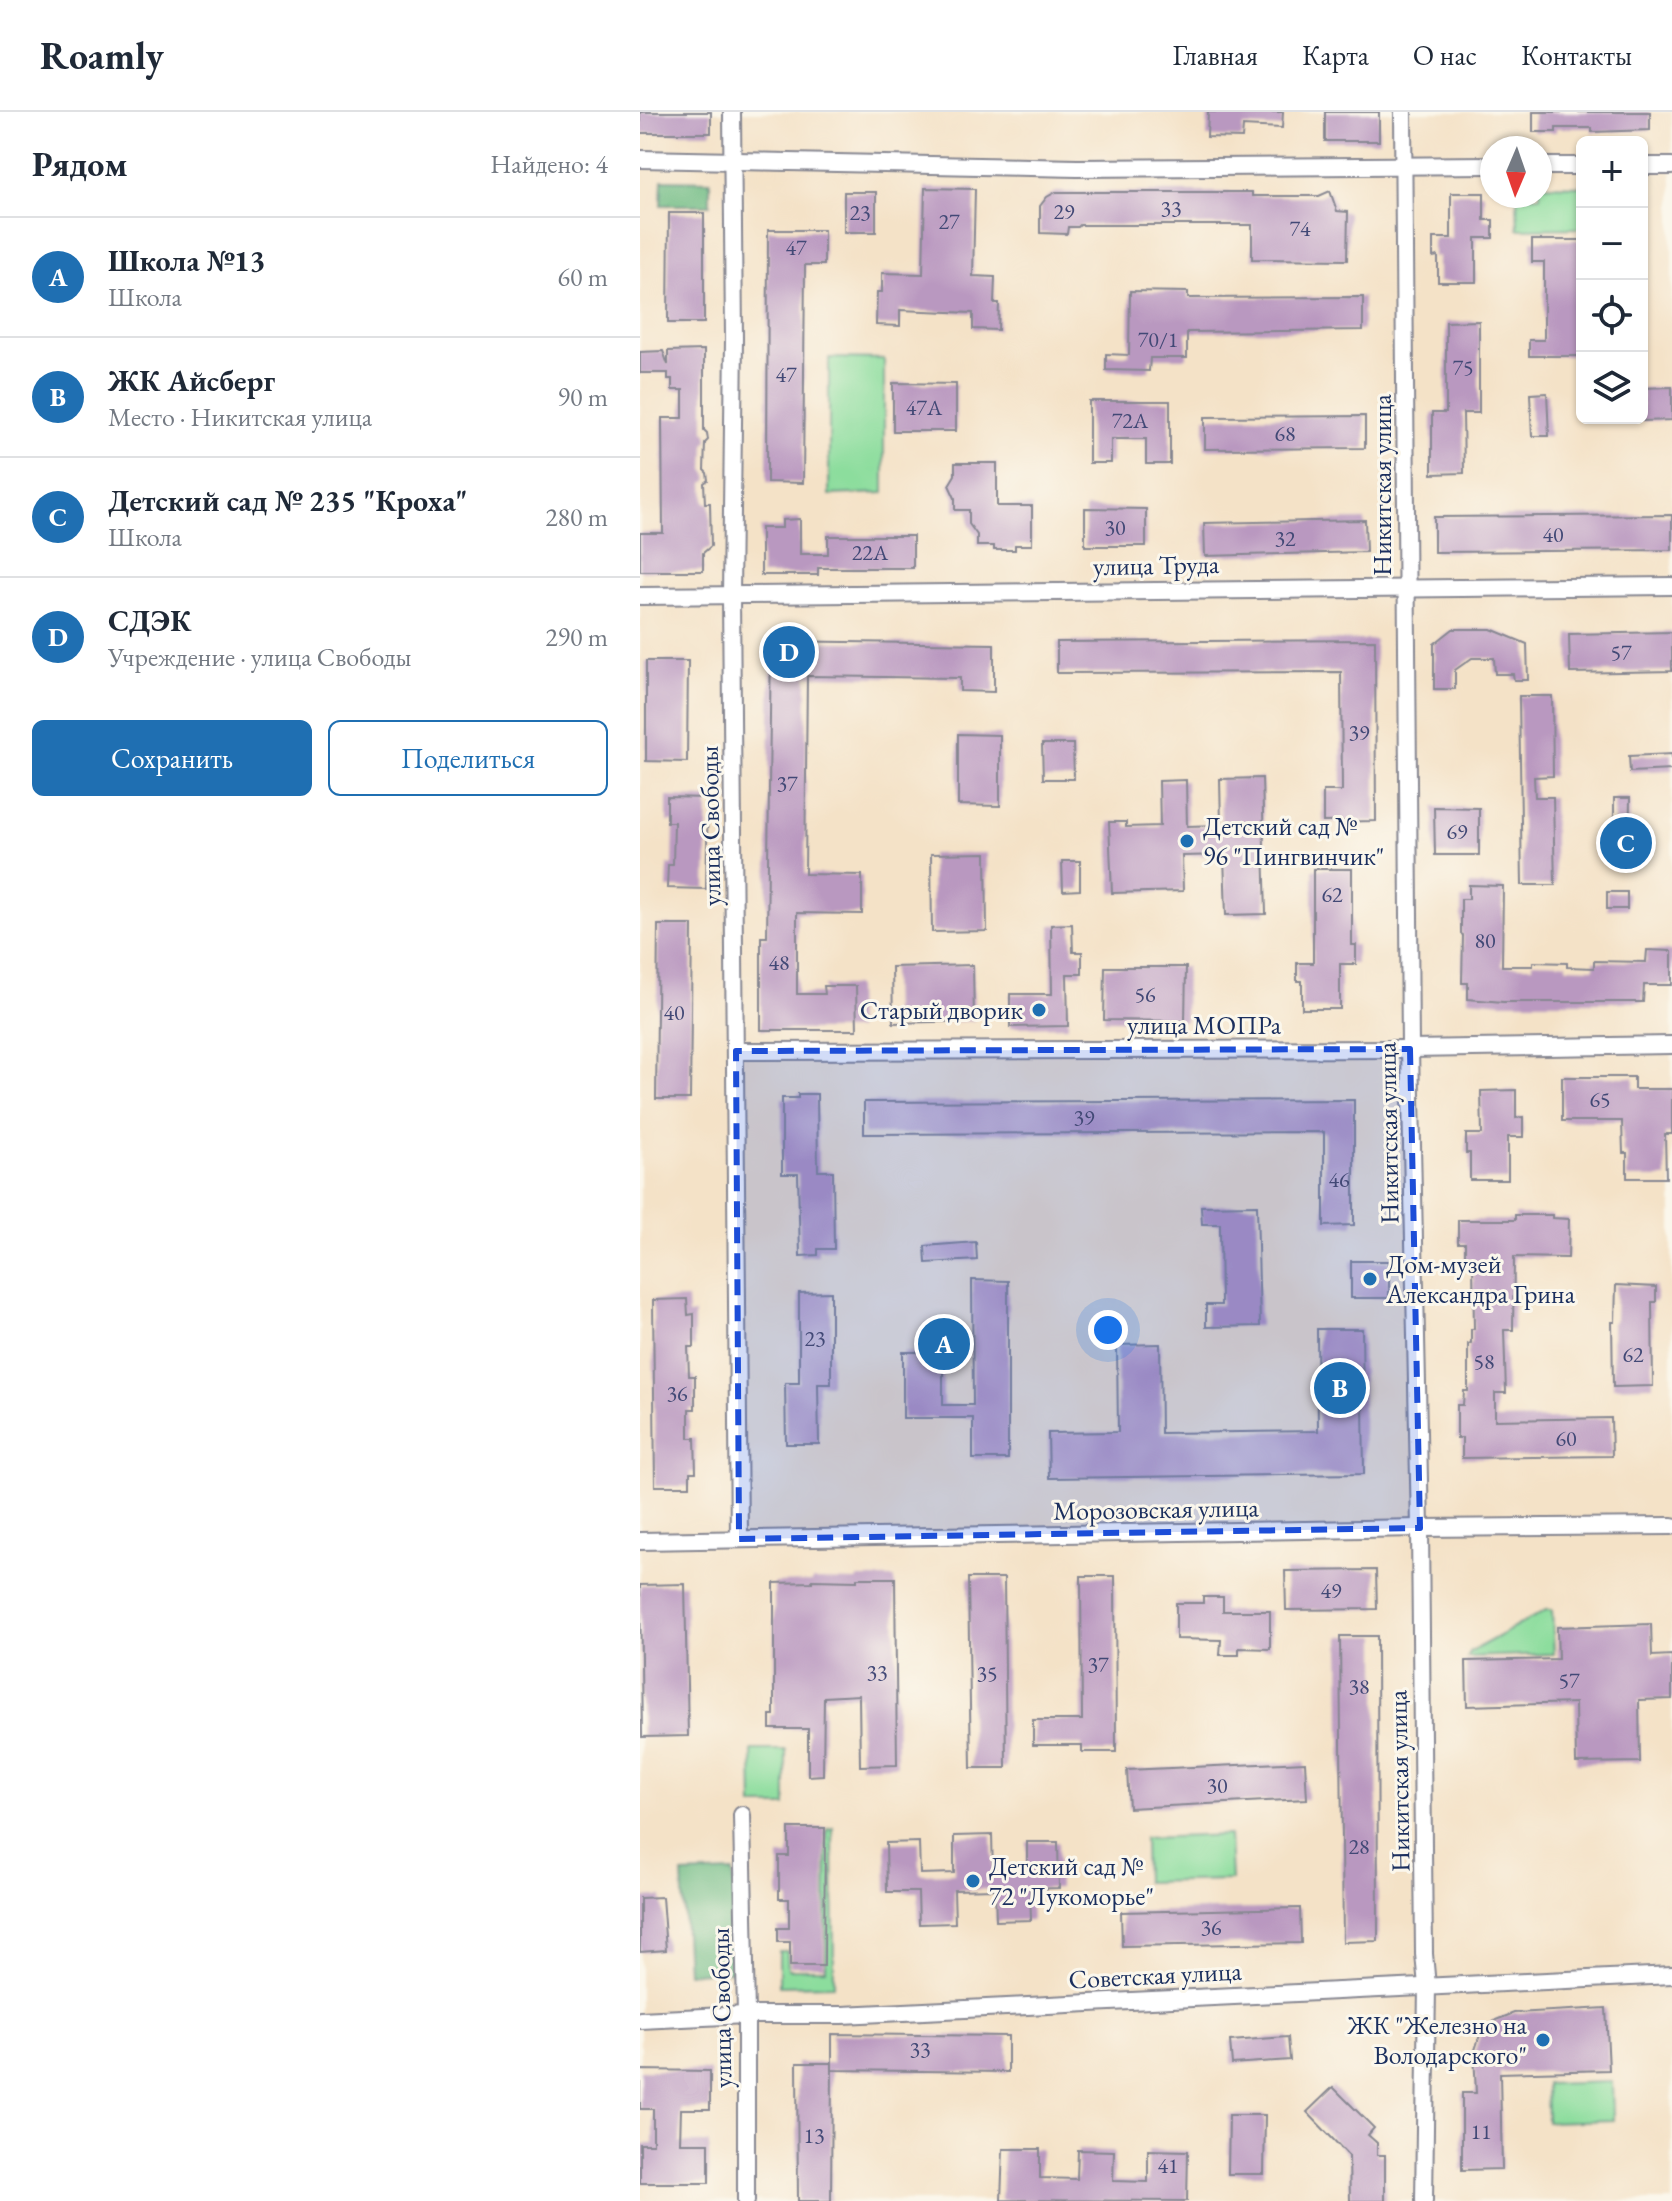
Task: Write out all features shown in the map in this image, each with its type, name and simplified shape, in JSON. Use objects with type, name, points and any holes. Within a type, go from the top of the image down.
[{"type":"street","name":"улица Свободы","points":[[732,112],[734,338],[731,596],[739,1539]]},
{"type":"street","name":"Никитская улица","points":[[1403,112],[1410,1049],[1420,1528],[1424,1954],[1427,1986],[1424,2201]]},
{"type":"street","points":[[640,159],[1077,168],[1480,165]]},
{"type":"street","points":[[1552,166],[1576,166]]},
{"type":"street","points":[[1648,166],[1672,166]]},
{"type":"street","name":"улица Труда","points":[[640,596],[1672,586]]},
{"type":"street","name":"улица МОПРа","points":[[736,1051],[1672,1045]]},
{"type":"street","name":"Морозовская улица","points":[[640,1541],[1672,1526]]},
{"type":"street","name":"улица Свободы","points":[[742,1815],[746,2201]]},
{"type":"street","name":"Советская улица","points":[[640,2020],[842,2015],[1672,1975]]},
{"type":"highlighted area","points":[[1410,1049],[1420,1528],[739,1539],[736,1051]]},
{"type":"green space","points":[[662,180],[710,181],[710,205],[661,205]]},
{"type":"green space","points":[[1552,185],[1576,186],[1576,228],[1518,229],[1517,208],[1552,208]]},
{"type":"green space","points":[[829,358],[884,359],[884,493],[829,495]]},
{"type":"green space","points":[[1546,1610],[1552,1610],[1554,1654],[1468,1657],[1470,1652]]},
{"type":"green space","points":[[752,1750],[786,1750],[786,1806],[753,1806]]},
{"type":"green space","points":[[833,1828],[834,1985],[779,1986],[779,1951],[787,1951],[788,1969],[826,1969],[827,1829]]},
{"type":"green space","points":[[1229,1835],[1231,1880],[1145,1882],[1144,1838]]},
{"type":"green space","points":[[733,1872],[736,1971],[687,1973],[682,1874]]},
{"type":"green space","points":[[1612,2082],[1613,2120],[1547,2122],[1546,2084]]},
{"type":"building","points":[[640,112],[711,112],[711,133],[640,133]]},
{"type":"building","points":[[1208,112],[1283,112],[1282,128],[1243,126],[1242,138],[1207,137]]},
{"type":"building","points":[[1325,112],[1379,112],[1379,141],[1325,141]]},
{"type":"building","points":[[1533,112],[1650,112],[1650,130],[1592,132],[1592,128],[1556,128],[1556,132],[1533,132]]},
{"type":"building","points":[[925,188],[975,189],[973,276],[995,277],[994,303],[999,303],[998,330],[973,329],[973,313],[900,310],[900,326],[876,325],[877,292],[882,292],[882,273],[923,274]]},
{"type":"building","points":[[1330,191],[1337,211],[1348,212],[1347,260],[1252,259],[1252,225],[1080,225],[1068,227],[1067,234],[1040,233],[1040,206],[1056,192],[1252,192],[1252,196],[1319,196]]},
{"type":"building","points":[[844,192],[876,192],[876,232],[844,232]]},
{"type":"building","points":[[1451,193],[1480,193],[1484,220],[1493,220],[1493,238],[1476,238],[1476,282],[1438,282],[1438,256],[1433,257],[1433,238],[1451,238]]},
{"type":"building","points":[[669,213],[704,213],[704,323],[668,323]]},
{"type":"building","points":[[768,230],[824,230],[824,265],[805,265],[803,483],[767,482]]},
{"type":"building","points":[[1532,240],[1576,240],[1576,356],[1529,356],[1529,340],[1544,340],[1544,262],[1532,262]]},
{"type":"building","points":[[1130,291],[1188,292],[1188,298],[1363,297],[1363,330],[1187,332],[1187,358],[1150,358],[1149,371],[1106,370],[1106,354],[1129,355]]},
{"type":"building","points":[[1479,321],[1479,413],[1463,413],[1464,473],[1432,474],[1432,413],[1446,413],[1446,322]]},
{"type":"building","points":[[704,350],[704,430],[708,440],[705,443],[704,470],[708,480],[704,483],[705,503],[710,503],[711,546],[703,553],[703,571],[640,571],[640,533],[663,533],[662,418],[683,418],[683,390],[672,390],[672,379],[668,379],[668,373],[640,373],[640,352],[663,351],[668,365],[668,351]]},
{"type":"building","points":[[893,383],[956,384],[956,431],[893,431]]},
{"type":"building","points":[[1672,387],[1672,420],[1648,421],[1648,388]]},
{"type":"building","points":[[1547,393],[1549,436],[1532,436],[1530,394]]},
{"type":"building","points":[[1089,401],[1170,401],[1170,464],[1146,464],[1146,439],[1111,439],[1111,463],[1089,463]]},
{"type":"building","points":[[1365,416],[1365,448],[1205,449],[1205,417]]},
{"type":"building","points":[[955,463],[997,463],[997,506],[1032,506],[1032,545],[1015,545],[1015,550],[977,546],[977,535],[969,524],[969,510],[955,510],[955,498],[949,485],[955,475]]},
{"type":"building","points":[[1085,508],[1146,509],[1146,546],[1085,546]]},
{"type":"building","points":[[1672,515],[1672,550],[1434,552],[1434,517]]},
{"type":"building","points":[[800,519],[800,554],[828,554],[828,536],[913,536],[913,568],[818,568],[818,575],[761,575],[761,528],[782,528],[782,520]]},
{"type":"building","points":[[1365,520],[1366,552],[1205,556],[1204,523]]},
{"type":"building","points":[[1453,629],[1491,629],[1527,644],[1528,680],[1514,680],[1513,674],[1495,674],[1494,658],[1472,658],[1455,670],[1455,689],[1434,689],[1434,644]]},
{"type":"building","points":[[1672,632],[1672,671],[1570,673],[1569,634]]},
{"type":"building","points":[[1375,640],[1376,821],[1323,822],[1323,791],[1342,791],[1341,672],[1057,673],[1057,642]]},
{"type":"building","points":[[771,641],[994,644],[994,692],[960,691],[960,678],[807,676],[805,874],[862,875],[862,914],[797,913],[797,994],[825,994],[824,986],[856,986],[857,1030],[761,1030],[761,937],[767,937]]},
{"type":"building","points":[[646,661],[688,661],[687,762],[646,761]]},
{"type":"building","points":[[1519,696],[1552,696],[1553,776],[1534,777],[1535,797],[1553,797],[1555,885],[1522,885]]},
{"type":"building","points":[[958,734],[1000,735],[1000,806],[958,805]]},
{"type":"building","points":[[1042,744],[1073,744],[1074,779],[1043,779]]},
{"type":"building","points":[[1672,754],[1672,770],[1630,772],[1629,756]]},
{"type":"building","name":"Детский сад № 96 \"Пингвинчик\"","points":[[1262,778],[1266,914],[1226,915],[1224,855],[1182,856],[1183,891],[1112,893],[1109,822],[1126,822],[1126,827],[1160,826],[1159,781],[1186,780],[1187,826],[1221,825],[1220,779]]},
{"type":"building","points":[[667,797],[708,798],[706,889],[667,888],[668,865],[673,865],[674,822],[667,822]]},
{"type":"building","points":[[1614,798],[1630,798],[1629,851],[1614,850]]},
{"type":"building","points":[[1434,807],[1479,808],[1479,855],[1435,855]]},
{"type":"building","points":[[986,853],[987,931],[932,932],[931,854]]},
{"type":"building","points":[[1062,861],[1080,861],[1080,890],[1063,891]]},
{"type":"building","points":[[1313,869],[1352,869],[1352,945],[1356,945],[1356,964],[1340,964],[1340,1009],[1302,1009],[1302,981],[1297,981],[1297,963],[1313,963]]},
{"type":"building","points":[[1469,885],[1503,886],[1502,966],[1533,966],[1533,962],[1594,968],[1594,961],[1646,962],[1647,950],[1672,951],[1672,985],[1644,985],[1643,1002],[1468,999],[1468,983],[1462,983],[1461,899],[1469,899]]},
{"type":"building","points":[[1607,892],[1627,892],[1627,909],[1607,909]]},
{"type":"building","points":[[1072,924],[1073,952],[1082,952],[1082,974],[1067,974],[1068,1026],[1010,1027],[1010,994],[1052,994],[1051,925]]},
{"type":"building","points":[[658,925],[692,925],[690,1099],[656,1099]]},
{"type":"building","points":[[973,965],[974,1021],[893,1023],[892,967]]},
{"type":"building","points":[[1105,967],[1186,967],[1185,1021],[1104,1020]]},
{"type":"building","points":[[1562,1077],[1634,1077],[1634,1089],[1672,1089],[1672,1134],[1665,1134],[1666,1178],[1627,1178],[1622,1121],[1562,1121]]},
{"type":"building","points":[[1516,1090],[1516,1118],[1523,1117],[1523,1137],[1508,1137],[1508,1180],[1470,1180],[1466,1134],[1482,1134],[1481,1091]]},
{"type":"building","points":[[798,1094],[817,1094],[818,1171],[833,1171],[834,1249],[818,1249],[818,1255],[800,1256],[798,1174],[782,1174],[782,1098],[798,1098]]},
{"type":"building","points":[[1354,1100],[1354,1225],[1324,1226],[1324,1132],[864,1134],[864,1102]]},
{"type":"building","points":[[1257,1205],[1260,1326],[1206,1327],[1206,1305],[1221,1305],[1220,1224],[1202,1224],[1201,1206]]},
{"type":"building","points":[[1515,1215],[1552,1215],[1552,1218],[1569,1219],[1568,1258],[1514,1257],[1513,1330],[1504,1330],[1506,1393],[1495,1393],[1495,1420],[1611,1418],[1612,1456],[1462,1458],[1462,1438],[1457,1438],[1457,1405],[1463,1405],[1464,1391],[1468,1391],[1468,1344],[1471,1343],[1471,1329],[1474,1329],[1473,1263],[1465,1263],[1465,1243],[1458,1243],[1458,1220],[1515,1220]]},
{"type":"building","points":[[976,1242],[977,1260],[926,1263],[925,1246]]},
{"type":"building","name":"Дом-музей Александра Грина","points":[[1351,1261],[1389,1261],[1389,1298],[1351,1298]]},
{"type":"building","points":[[972,1280],[1008,1281],[1008,1459],[973,1459],[973,1418],[903,1418],[903,1352],[943,1352],[943,1405],[973,1405]]},
{"type":"building","points":[[1616,1285],[1656,1287],[1656,1302],[1652,1302],[1653,1386],[1613,1387],[1612,1322],[1615,1322]]},
{"type":"building","points":[[831,1292],[831,1384],[818,1384],[819,1444],[786,1444],[785,1383],[799,1383],[799,1293]]},
{"type":"building","points":[[687,1299],[688,1315],[694,1314],[694,1347],[688,1347],[689,1376],[695,1376],[695,1409],[689,1409],[689,1438],[695,1438],[696,1472],[690,1472],[690,1486],[655,1486],[653,1300]]},
{"type":"building","points":[[1317,1329],[1362,1329],[1364,1474],[1049,1478],[1048,1433],[1118,1432],[1117,1345],[1160,1344],[1161,1433],[1318,1431]]},
{"type":"building","points":[[1376,1570],[1377,1609],[1286,1610],[1285,1571]]},
{"type":"building","points":[[1081,1576],[1115,1576],[1116,1752],[1082,1752],[1082,1745],[1033,1745],[1033,1720],[1082,1720]]},
{"type":"building","points":[[857,1578],[895,1578],[897,1765],[860,1766],[859,1695],[824,1697],[823,1775],[808,1776],[808,1729],[770,1729],[770,1715],[774,1715],[774,1583],[857,1581]]},
{"type":"building","points":[[968,1578],[1004,1578],[1006,1768],[971,1768]]},
{"type":"building","points":[[685,1584],[688,1736],[642,1737],[640,1585]]},
{"type":"building","points":[[1203,1597],[1223,1597],[1223,1611],[1270,1611],[1270,1649],[1239,1648],[1239,1655],[1220,1655],[1221,1640],[1176,1639],[1176,1603],[1203,1603]]},
{"type":"building","points":[[1651,1624],[1652,1656],[1672,1655],[1672,1699],[1639,1700],[1640,1762],[1576,1763],[1575,1703],[1467,1706],[1466,1661],[1558,1659],[1557,1627]]},
{"type":"building","points":[[1340,1636],[1377,1636],[1378,1941],[1343,1942]]},
{"type":"building","points":[[1305,1762],[1307,1799],[1129,1808],[1127,1770]]},
{"type":"building","points":[[789,1828],[825,1828],[824,1966],[790,1966],[790,1942],[778,1942],[778,1928],[789,1928],[789,1899],[779,1899],[779,1856],[789,1856]]},
{"type":"building","name":"Детский сад № 72 \"Лукоморье\"","points":[[992,1835],[993,1873],[1027,1872],[1027,1842],[1058,1842],[1059,1888],[1030,1889],[1031,1920],[996,1921],[995,1889],[954,1890],[955,1923],[919,1924],[918,1892],[887,1892],[886,1843],[919,1842],[920,1874],[954,1873],[954,1836]]},
{"type":"building","points":[[662,1897],[666,1950],[640,1952],[640,1898]]},
{"type":"building","points":[[1300,1908],[1301,1943],[1122,1946],[1121,1912]]},
{"type":"building","name":"ЖК \"Железно на Володарского\"","points":[[1606,2008],[1609,2070],[1500,2073],[1502,2169],[1462,2170],[1462,2093],[1476,2093],[1474,2053],[1480,2035],[1488,2026],[1514,2013]]},
{"type":"building","points":[[832,2034],[1008,2036],[1008,2072],[832,2070]]},
{"type":"building","points":[[1288,2037],[1290,2060],[1232,2064],[1230,2041]]},
{"type":"building","points":[[797,2063],[832,2063],[831,2201],[798,2201]]},
{"type":"building","points":[[640,2070],[710,2071],[710,2109],[681,2109],[680,2143],[709,2143],[709,2183],[640,2183],[640,2144],[653,2144],[653,2109],[640,2109]]},
{"type":"building","points":[[1333,2087],[1374,2128],[1368,2135],[1377,2143],[1377,2155],[1385,2155],[1385,2201],[1350,2201],[1349,2156],[1307,2112]]},
{"type":"building","points":[[1229,2115],[1265,2115],[1264,2174],[1228,2174]]},
{"type":"building","points":[[1003,2149],[1040,2149],[1040,2178],[1077,2179],[1078,2150],[1114,2151],[1113,2181],[1148,2182],[1148,2150],[1188,2151],[1187,2201],[1001,2200]]},
{"type":"place","name":"СДЭК","points":[[789,652]]},
{"type":"place","name":"Детский сад № 96 \"Пингвинчик\"","points":[[1187,841]]},
{"type":"place","name":"Детский сад № 235 \"Кроха\"","points":[[1626,843]]},
{"type":"place","name":"Старый дворик","points":[[1039,1010]]},
{"type":"place","name":"Дом-музей Александра Грина","points":[[1370,1279]]},
{"type":"place","name":"Школа №13","points":[[944,1344]]},
{"type":"place","name":"ЖК Айсберг","points":[[1340,1388]]},
{"type":"place","name":"Детский сад № 72 \"Лукоморье\"","points":[[973,1881]]},
{"type":"place","name":"ЖК \"Железно на Володарского\"","points":[[1543,2040]]}]
